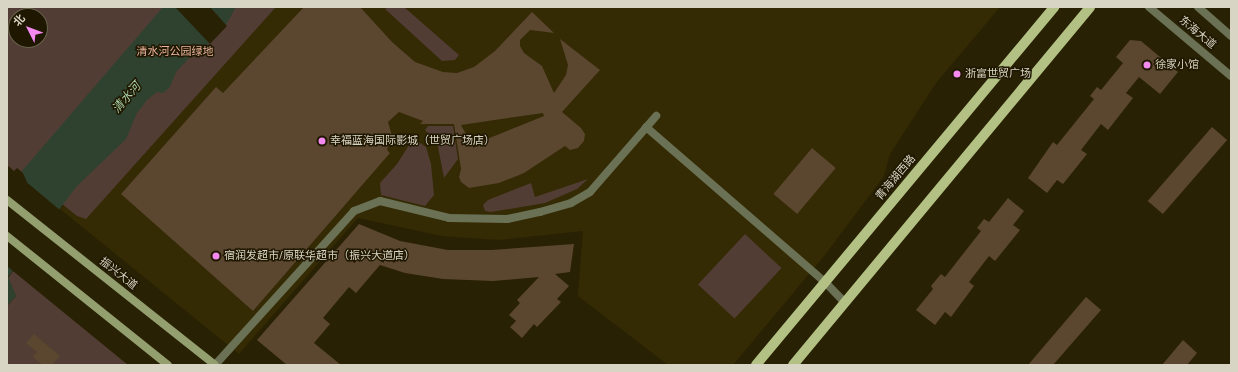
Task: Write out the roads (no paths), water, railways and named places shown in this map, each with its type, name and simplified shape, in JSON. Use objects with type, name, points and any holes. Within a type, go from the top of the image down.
[{"type":"main road","name":"青海湖西路","points":[[756,365],[1054,7]]},
{"type":"main road","points":[[793,365],[1090,7]]},
{"type":"main road","name":"振兴大道","points":[[7,200],[215,365]]},
{"type":"main road","points":[[7,236],[168,365]]},
{"type":"street","name":"东海大道","points":[[1149,7],[1231,76]]},
{"type":"street","name":"东海大道","points":[[1198,7],[1231,36]]},
{"type":"street","points":[[215,365],[354,211],[380,201],[449,218],[507,218],[540,212],[571,203],[590,192],[656,116]]},
{"type":"street","points":[[646,127],[825,282],[845,303]]},
{"type":"water","name":"清水河","points":[[163,7],[236,7],[227,23],[206,46],[190,57],[176,72],[170,87],[163,93],[157,92],[147,100],[137,113],[126,139],[77,186],[8,277],[16,296],[7,306],[7,207],[27,182],[22,171]]},
{"type":"place","name":"徐家小馆","points":[[1147,65]]},
{"type":"place","name":"浙富世贸广场","points":[[957,74]]},
{"type":"place","name":"幸福蓝海国际影城（世贸广场店）","points":[[322,141]]},
{"type":"place","name":"宿润发超市/原联华超市（振兴大道店）","points":[[216,256]]},
{"type":"park label","name":"清水河公园绿地","points":[[175,52]]}]
